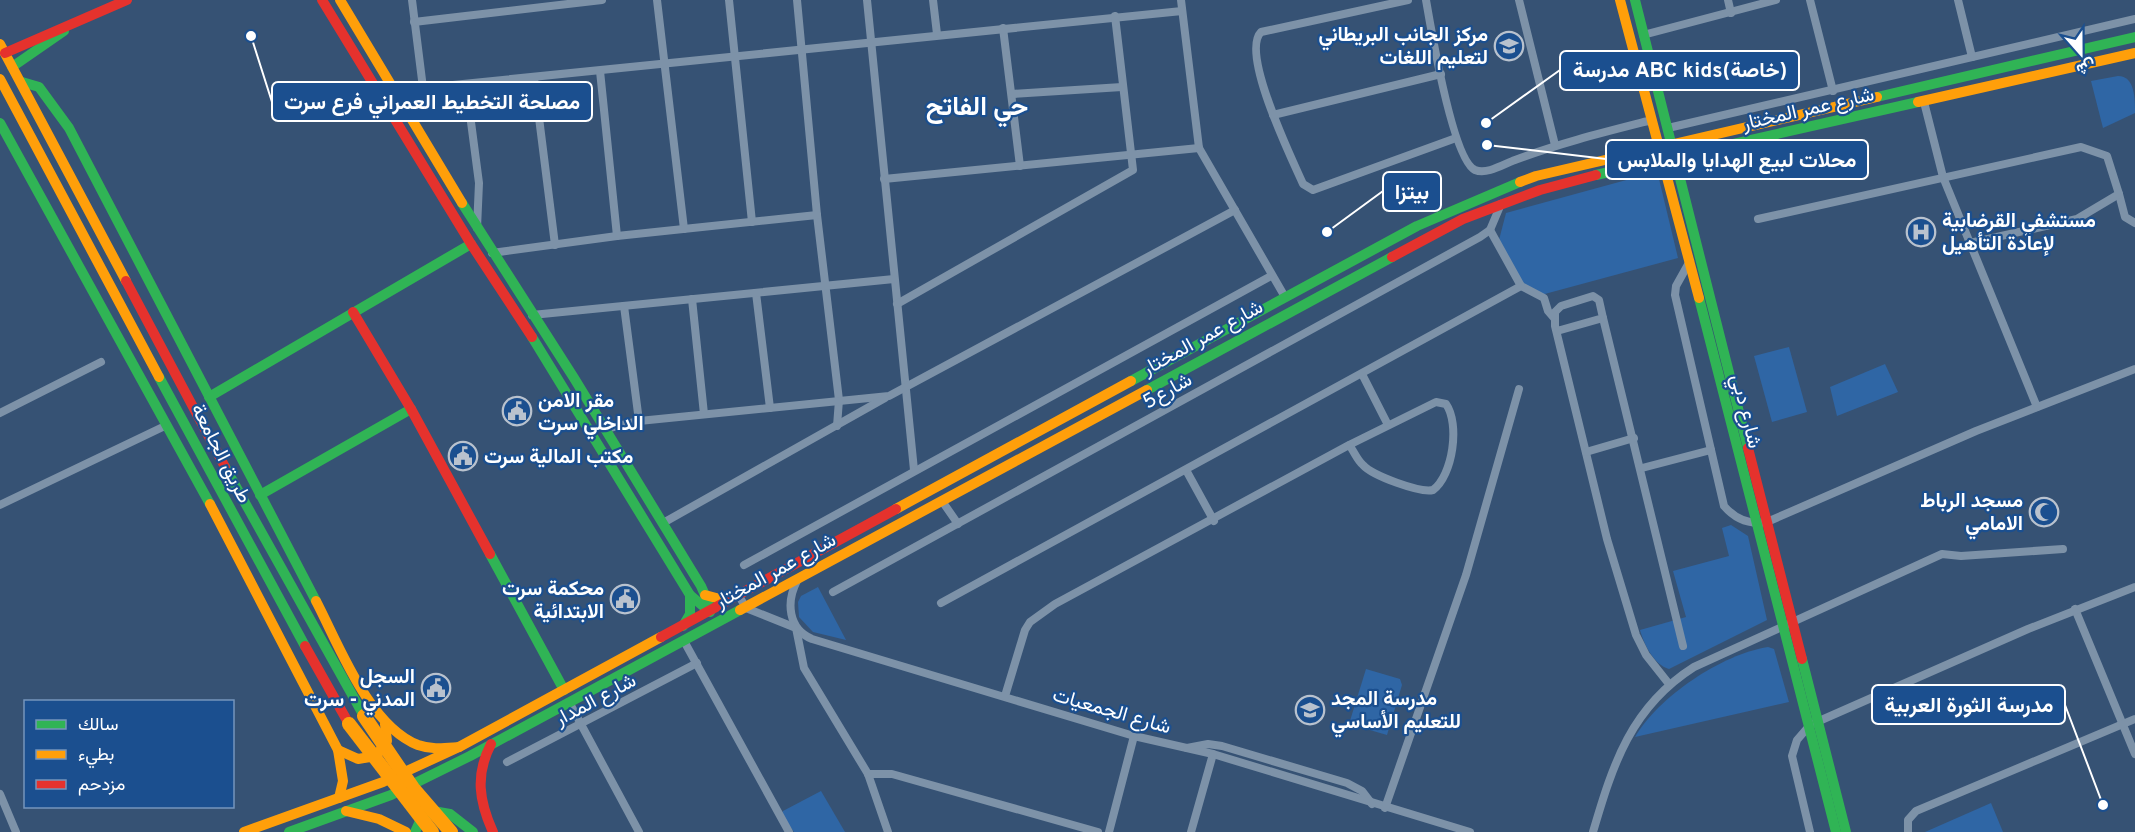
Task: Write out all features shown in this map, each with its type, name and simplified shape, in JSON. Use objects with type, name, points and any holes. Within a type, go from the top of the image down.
[{"type":"main road","points":[[127,0],[72,25],[3,48],[244,503],[338,673],[413,788],[451,832]]},
{"type":"main road","points":[[322,0],[471,244],[605,429],[705,595],[713,618]]},
{"type":"main road","points":[[340,0],[492,253],[532,315],[690,595],[713,618]]},
{"type":"main road","name":"شارع دبي","points":[[1620,0],[1652,120],[1668,152],[1787,626],[1846,832]]},
{"type":"main road","name":"شارع دبي","points":[[1635,0],[1668,128],[1668,152],[1690,261],[1761,523]]},
{"type":"main road","points":[[18,75],[72,25]]},
{"type":"main road","points":[[713,618],[1285,297],[1459,206],[1536,177],[1668,152],[2135,37]]},
{"type":"main road","name":"شارع عمر المختار","points":[[743,602],[797,580],[1422,239],[1502,203],[1668,152],[1924,102],[2135,52]]},
{"type":"main road","points":[[18,75],[39,87],[69,129],[344,655],[385,724],[413,744],[424,748],[447,750],[459,747]]},
{"type":"main road","name":"طريق الجامعة","points":[[1,83],[185,422],[230,511],[349,724],[432,832]]},
{"type":"main road","points":[[0,123],[213,512],[338,750],[343,781],[339,798]]},
{"type":"main road","points":[[423,168],[436,160]]},
{"type":"main road","points":[[209,397],[471,244]]},
{"type":"main road","points":[[353,312],[411,409],[566,696]]},
{"type":"main road","points":[[260,495],[411,409]]},
{"type":"main road","points":[[185,422],[185,440],[209,487],[213,512]]},
{"type":"main road","points":[[683,626],[690,614],[690,595]]},
{"type":"main road","points":[[705,595],[743,602]]},
{"type":"main road","name":"شارع عمر المختار","points":[[289,832],[316,827],[346,811],[406,788],[491,744],[683,626],[713,618]]},
{"type":"main road","name":"شارع عمر المختار","points":[[244,832],[400,775],[684,641],[713,618]]},
{"type":"main road","name":"شارع دبي","points":[[1815,723],[1836,832]]},
{"type":"main road","points":[[338,750],[358,759],[376,756],[387,741],[385,724]]},
{"type":"main road","points":[[491,744],[480,768],[478,783],[480,799],[493,832]]},
{"type":"main road","points":[[346,811],[379,819],[406,832]]},
{"type":"main road","points":[[415,832],[419,823],[427,815],[442,811],[457,816],[472,832]]},
{"type":"street","points":[[412,0],[423,88]]},
{"type":"street","points":[[414,22],[602,0]]},
{"type":"street","points":[[657,0],[684,229]]},
{"type":"street","points":[[729,0],[752,222]]},
{"type":"street","points":[[797,0],[817,215],[839,400],[837,426]]},
{"type":"street","points":[[867,0],[915,470]]},
{"type":"street","points":[[933,0],[937,34]]},
{"type":"street","points":[[1181,0],[1199,148],[1285,297]]},
{"type":"street","points":[[1408,0],[1261,33],[1256,41],[1259,70],[1273,115],[1303,184],[1313,190],[1456,138]]},
{"type":"street","points":[[1426,0],[1456,138],[1467,164],[1480,171],[1555,145],[1652,120]]},
{"type":"street","points":[[1519,0],[1555,145]]},
{"type":"street","points":[[1728,0],[1731,13]]},
{"type":"street","points":[[1643,34],[1776,0]]},
{"type":"street","points":[[1810,0],[1833,91]]},
{"type":"street","points":[[1958,0],[1972,57]]},
{"type":"street","points":[[397,94],[423,88],[937,34],[1182,11]]},
{"type":"street","points":[[897,304],[1133,170],[1115,16]]},
{"type":"street","points":[[1668,128],[2135,19]]},
{"type":"street","points":[[1003,28],[1020,166]]},
{"type":"street","points":[[600,71],[617,236]]},
{"type":"street","points":[[1273,115],[1441,74]]},
{"type":"street","points":[[534,78],[555,245]]},
{"type":"street","points":[[466,84],[479,183],[477,228]]},
{"type":"street","points":[[1012,94],[1122,87]]},
{"type":"street","points":[[1924,102],[1943,177],[2037,407]]},
{"type":"street","points":[[1758,219],[2080,147],[2107,156],[2125,217],[2135,223]]},
{"type":"street","points":[[884,179],[1199,148]]},
{"type":"street","points":[[1970,243],[2077,219],[2119,194]]},
{"type":"street","points":[[1502,203],[1490,230],[1521,286],[1545,298],[1548,311],[1554,318],[1607,539],[1635,635],[1646,656],[1669,684]]},
{"type":"street","points":[[663,523],[889,396],[1235,210]]},
{"type":"street","points":[[492,253],[617,236],[817,215]]},
{"type":"street","name":"شارع5","points":[[833,592],[1490,230]]},
{"type":"street","points":[[1690,261],[1676,285],[1676,295],[1724,506],[1731,514],[1761,523],[1976,431],[2135,369]]},
{"type":"street","points":[[744,565],[1271,276]]},
{"type":"street","points":[[532,315],[894,279]]},
{"type":"street","points":[[941,603],[1521,286]]},
{"type":"street","points":[[756,293],[770,408]]},
{"type":"street","points":[[1554,318],[1560,306],[1593,296],[1599,300],[1642,468],[1683,646]]},
{"type":"street","points":[[692,299],[704,414]]},
{"type":"street","points":[[624,306],[639,421]]},
{"type":"street","points":[[1557,331],[1603,318]]},
{"type":"street","points":[[0,413],[101,362]]},
{"type":"street","points":[[1362,374],[1388,426]]},
{"type":"street","points":[[1385,808],[1466,575],[1519,389]]},
{"type":"street","points":[[605,429],[639,421],[889,396]]},
{"type":"street","points":[[1005,696],[1030,622],[1055,604],[1349,445],[1436,402],[1446,404],[1452,413],[1454,436],[1445,473],[1433,490],[1421,491],[1370,471],[1349,445]]},
{"type":"street","points":[[0,505],[166,425]]},
{"type":"street","points":[[1586,452],[1634,438]]},
{"type":"street","points":[[1642,468],[1711,450]]},
{"type":"street","points":[[1186,470],[1214,520]]},
{"type":"street","points":[[942,501],[957,524]]},
{"type":"street","points":[[1593,832],[1615,761],[1625,741],[1648,707],[1669,684],[1708,660],[1942,555],[1961,556],[2063,549]]},
{"type":"street","points":[[797,580],[790,602],[799,652],[807,676],[868,774],[888,832]]},
{"type":"street","points":[[1810,832],[1792,756],[1797,740],[1815,723],[2076,609],[2135,586]]},
{"type":"street","name":"شارع الجمعيات","points":[[743,602],[796,628],[812,639],[1134,736],[1213,754],[1385,808],[1439,828],[1470,832]]},
{"type":"street","points":[[2076,609],[2135,754]]},
{"type":"street","points":[[684,641],[789,832]]},
{"type":"street","name":"شارع المدار","points":[[507,762],[581,726],[697,663]]},
{"type":"street","points":[[566,696],[639,832]]},
{"type":"street","points":[[1908,832],[1908,820],[1916,811],[2135,719]]},
{"type":"street","points":[[1109,832],[1134,736]]},
{"type":"street","points":[[1186,748],[1200,744],[1222,746],[1347,783],[1362,791],[1372,804]]},
{"type":"street","points":[[1191,832],[1213,754]]},
{"type":"street","points":[[868,774],[892,774],[1098,832]]},
{"type":"street","points":[[0,794],[16,832]]},
{"type":"shaded area","points":[[2124,77],[2131,84],[2135,113],[2103,128],[2091,81]]},
{"type":"shaded area","points":[[1641,176],[1659,179],[1678,258],[1541,295],[1526,289],[1499,240],[1506,213]]},
{"type":"shaded area","points":[[1789,347],[1807,412],[1772,422],[1754,356]]},
{"type":"shaded area","points":[[1885,364],[1898,392],[1837,416],[1830,387]]},
{"type":"shaded area","points":[[1731,525],[1748,536],[1767,620],[1669,669],[1664,667],[1650,653],[1640,630],[1686,617],[1673,571],[1729,556],[1722,528]]},
{"type":"shaded area","points":[[818,587],[846,640],[813,632],[799,617],[798,602],[801,596]]},
{"type":"shaded area","points":[[1768,647],[1774,649],[1789,702],[1635,737],[1659,707],[1693,680],[1731,658]]},
{"type":"shaded area","points":[[1366,669],[1400,679],[1402,685],[1387,735],[1349,724]]},
{"type":"shaded area","points":[[821,791],[845,832],[794,832],[782,815],[783,811]]},
{"type":"shaded area","points":[[1991,803],[2003,832],[1925,832]]},
{"type":"traffic: fast","points":[[1635,0],[1748,448]]},
{"type":"traffic: fast","points":[[12,67],[64,31]]},
{"type":"traffic: fast","points":[[1877,97],[2135,37]]},
{"type":"traffic: fast","points":[[22,82],[39,87],[69,128],[316,601]]},
{"type":"traffic: fast","points":[[1596,175],[1918,102]]},
{"type":"traffic: fast","points":[[0,123],[210,504]]},
{"type":"traffic: fast","points":[[1131,381],[1417,226],[1520,182]]},
{"type":"traffic: fast","points":[[462,203],[574,378],[701,586],[708,602]]},
{"type":"traffic: fast","points":[[209,397],[471,244]]},
{"type":"traffic: fast","points":[[1147,390],[1392,257]]},
{"type":"traffic: fast","points":[[1699,298],[1836,832]]},
{"type":"traffic: fast","points":[[532,337],[690,595],[710,612]]},
{"type":"traffic: fast","points":[[159,377],[305,646]]},
{"type":"traffic: fast","points":[[260,495],[411,409]]},
{"type":"traffic: fast","points":[[225,467],[364,716]]},
{"type":"traffic: fast","points":[[490,554],[564,690]]},
{"type":"traffic: fast","points":[[683,626],[690,614],[690,595]]},
{"type":"traffic: fast","points":[[289,832],[391,795],[470,756],[740,610]]},
{"type":"traffic: fast","points":[[1802,659],[1846,832]]},
{"type":"traffic: fast","points":[[415,832],[420,821],[433,811],[450,814],[473,832]]},
{"type":"traffic: slow","points":[[340,0],[462,203]]},
{"type":"traffic: slow","points":[[1620,0],[1699,298]]},
{"type":"traffic: slow","points":[[0,44],[126,281]]},
{"type":"traffic: slow","points":[[1918,102],[2135,53]]},
{"type":"traffic: slow","points":[[0,79],[159,377]]},
{"type":"traffic: slow","points":[[1520,182],[1536,176],[1877,97]]},
{"type":"traffic: slow","points":[[896,509],[1131,381]]},
{"type":"traffic: slow","points":[[740,610],[1147,390]]},
{"type":"traffic: slow","points":[[210,504],[338,750],[343,781],[339,798]]},
{"type":"traffic: slow","points":[[705,595],[720,599],[732,597]]},
{"type":"traffic: slow","points":[[316,601],[357,682],[385,721],[400,735],[423,747],[459,747]]},
{"type":"traffic: slow","points":[[244,832],[383,782],[459,747],[661,637]]},
{"type":"traffic: slow","points":[[364,716],[413,788],[451,832]]},
{"type":"traffic: slow","points":[[349,724],[432,832]]},
{"type":"traffic: slow","points":[[338,750],[358,759],[376,756],[387,741],[385,724]]},
{"type":"traffic: slow","points":[[346,811],[379,819],[406,832]]},
{"type":"traffic: jam","points":[[5,53],[127,0]]},
{"type":"traffic: jam","points":[[322,0],[471,244],[532,337]]},
{"type":"traffic: jam","points":[[1392,257],[1463,219],[1540,190],[1596,175]]},
{"type":"traffic: jam","points":[[126,281],[225,467]]},
{"type":"traffic: jam","points":[[353,312],[411,409],[490,554]]},
{"type":"traffic: jam","points":[[1748,448],[1802,659]]},
{"type":"traffic: jam","points":[[661,637],[896,509]]},
{"type":"traffic: jam","points":[[305,646],[349,724]]},
{"type":"traffic: jam","points":[[491,744],[483,766],[481,788],[482,799],[493,832]]},
{"type":"place","name":"مصلحة التخطيط العمراني فرع سرت","points":[[251,36]]},
{"type":"place","name":"مركز الجانب البريطاني لتعليم اللغات","points":[[1509,46]]},
{"type":"place","name":"مدرسة ABC kids(خاصة)","points":[[1486,123]]},
{"type":"place","name":"محلات لبيع الهدايا والملابس","points":[[1487,145]]},
{"type":"place","name":"بيتزا","points":[[1327,232]]},
{"type":"place","name":"مستشفي القرضابية لإعادة التأهيل","points":[[1921,232]]},
{"type":"place","name":"مقر الامن الداخلي سرت","points":[[517,411]]},
{"type":"place","name":"مكتب المالية سرت","points":[[463,456]]},
{"type":"place","name":"مسجد الرباط الامامي","points":[[2044,512]]},
{"type":"place","name":"محكمة سرت الابتدائية","points":[[625,599]]},
{"type":"place","name":"السجل المدني - سرت","points":[[436,688]]},
{"type":"place","name":"مدرسة المجد للتعليم الأساسي","points":[[1310,710]]},
{"type":"place","name":"مدرسة الثورة العربية","points":[[2103,805]]},
{"type":"district","name":"حي الفاتح","points":[[977,106]]}]
